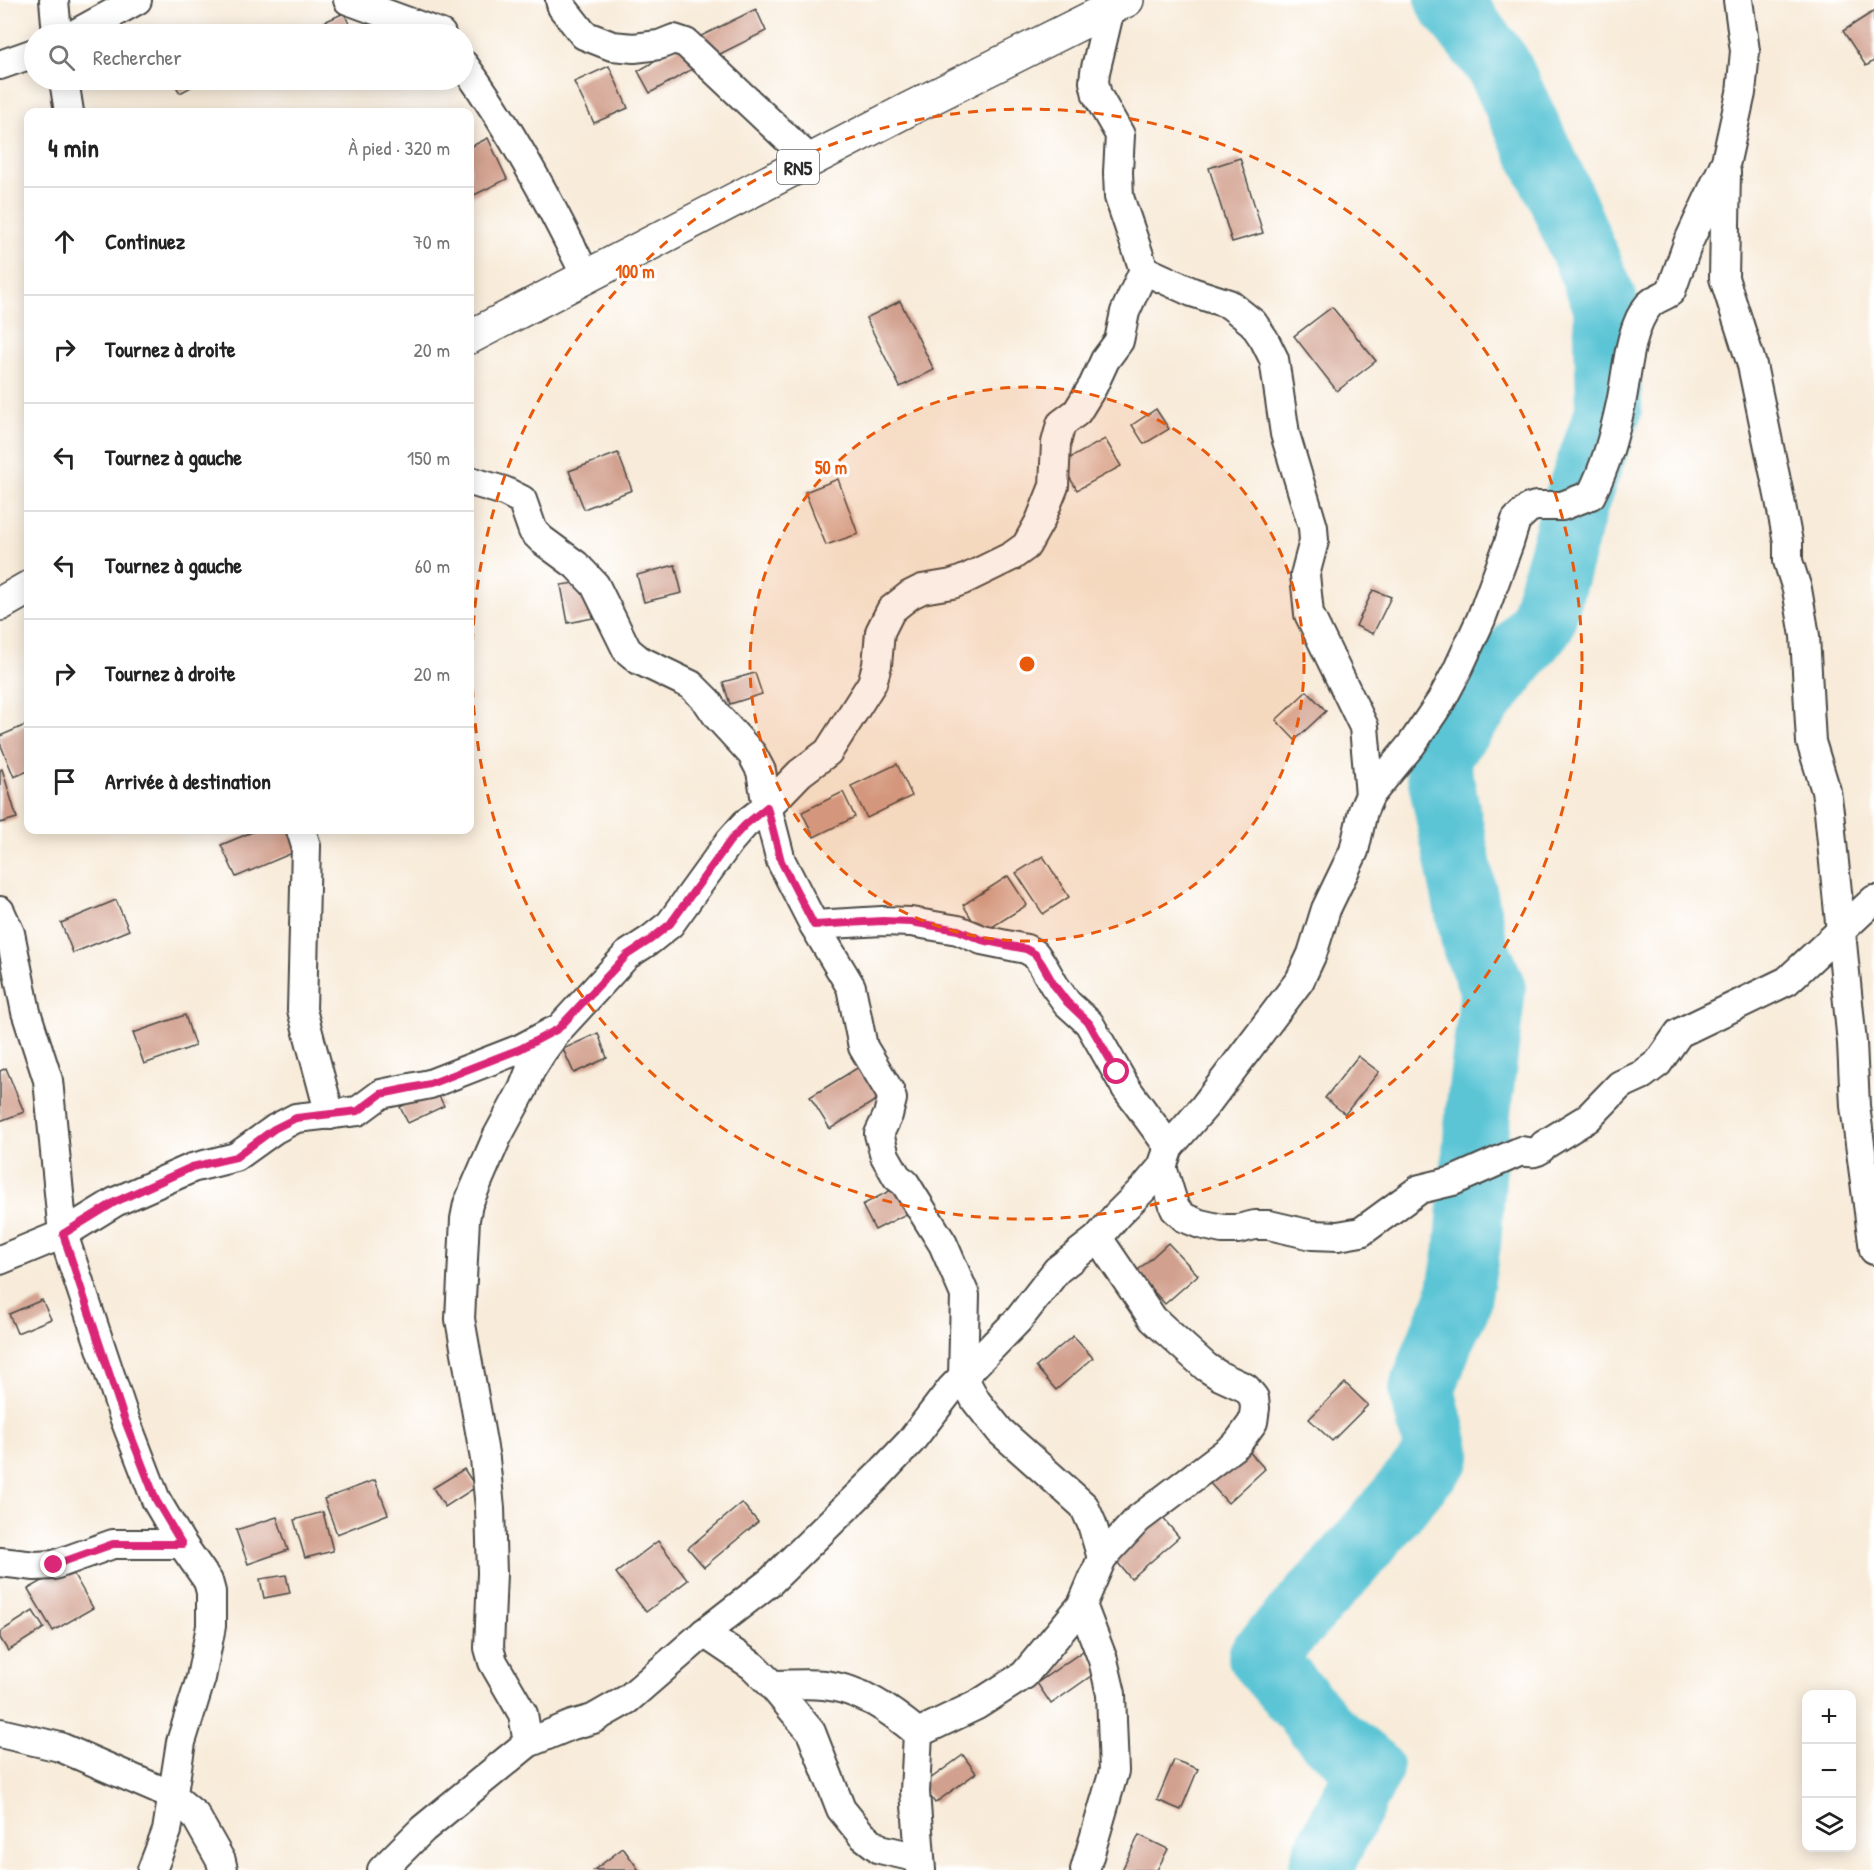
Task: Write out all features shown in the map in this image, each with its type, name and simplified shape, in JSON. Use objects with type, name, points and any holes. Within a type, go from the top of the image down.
[{"type":"highway","name":"RN5","points":[[474,335],[810,160],[1119,5]]},
{"type":"highway","points":[[0,604],[24,590]]},
{"type":"street","points":[[54,0],[56,24]]},
{"type":"street","points":[[93,24],[137,0]]},
{"type":"street","points":[[348,0],[413,24]]},
{"type":"street","points":[[419,0],[434,24]]},
{"type":"street","points":[[560,0],[562,7],[584,35],[612,46],[634,48],[659,45],[674,39],[687,43],[810,160]]},
{"type":"street","points":[[1738,0],[1745,51],[1741,93],[1726,161],[1724,278],[1752,366],[1788,542],[1788,561],[1797,589],[1805,636],[1811,742],[1830,812],[1852,1043],[1855,1106],[1874,1250]]},
{"type":"street","points":[[528,1743],[524,1714],[493,1662],[489,1648],[492,1573],[490,1508],[485,1459],[460,1319],[465,1220],[468,1203],[497,1137],[530,1071],[558,1029],[627,955],[670,924],[730,841],[745,825],[767,807],[800,773],[828,752],[872,683],[877,665],[880,632],[891,610],[922,589],[963,580],[1012,556],[1026,546],[1040,521],[1054,486],[1056,443],[1061,424],[1077,412],[1105,360],[1119,341],[1125,312],[1144,270],[1119,197],[1120,135],[1097,95],[1094,82],[1095,72],[1119,5]]},
{"type":"street","points":[[0,65],[24,57]]},
{"type":"street","points":[[474,79],[493,105],[557,217],[586,276]]},
{"type":"street","points":[[66,90],[68,108]]},
{"type":"street","points":[[382,1870],[423,1829],[528,1743],[572,1725],[594,1719],[628,1699],[704,1633],[771,1581],[878,1476],[910,1441],[951,1389],[1019,1318],[1057,1270],[1098,1238],[1166,1157],[1300,980],[1312,954],[1326,909],[1354,851],[1363,811],[1370,795],[1412,744],[1446,691],[1481,619],[1516,520],[1529,508],[1562,506],[1591,495],[1602,474],[1613,439],[1622,400],[1627,359],[1641,319],[1649,304],[1671,291],[1688,243],[1726,161]]},
{"type":"street","points":[[1144,270],[1192,292],[1229,304],[1253,323],[1274,359],[1285,434],[1313,527],[1314,541],[1305,575],[1309,614],[1364,727],[1370,795]]},
{"type":"street","points":[[474,483],[504,491],[522,500],[533,531],[576,565],[596,585],[627,650],[639,660],[691,685],[752,754],[761,771],[767,807],[781,861],[814,925],[851,987],[863,1047],[890,1092],[892,1099],[888,1115],[879,1134],[885,1156],[897,1177],[905,1183],[943,1244],[965,1295],[963,1377],[976,1401],[1000,1431],[1084,1506],[1102,1558]]},
{"type":"street","points":[[302,834],[306,846],[302,1010],[330,1116]]},
{"type":"street","points":[[814,925],[882,921],[911,922],[958,930],[982,940],[1026,949],[1035,954],[1067,1002],[1089,1023],[1166,1157],[1175,1209],[1185,1218],[1200,1224],[1230,1229],[1269,1225],[1338,1236],[1361,1232],[1420,1189],[1453,1181],[1521,1151],[1532,1154],[1541,1150],[1544,1145],[1588,1118],[1620,1085],[1642,1075],[1658,1063],[1679,1033],[1787,981],[1874,900]]},
{"type":"street","points":[[0,910],[10,933],[26,1012],[48,1080],[63,1234],[124,1418],[156,1500],[182,1544],[208,1581],[212,1603],[211,1626],[201,1678],[181,1742],[166,1831],[152,1870]]},
{"type":"street","points":[[0,1260],[63,1234],[115,1202],[192,1167],[236,1157],[274,1129],[296,1118],[315,1115],[330,1116],[358,1111],[381,1094],[430,1084],[520,1049],[558,1029]]},
{"type":"street","points":[[918,1733],[978,1705],[1024,1675],[1083,1605],[1102,1558],[1138,1519],[1237,1444],[1253,1422],[1254,1398],[1246,1388],[1220,1376],[1206,1366],[1153,1319],[1098,1238]]},
{"type":"street","points":[[0,1562],[35,1566],[54,1565],[113,1544],[182,1544]]},
{"type":"street","points":[[1083,1605],[1103,1660],[1111,1694],[1114,1771],[1085,1870]]},
{"type":"street","points":[[704,1633],[741,1656],[772,1685],[812,1732],[846,1817],[862,1835],[880,1849],[920,1864],[915,1792],[918,1733]]},
{"type":"street","points":[[772,1685],[822,1684],[846,1688],[872,1699],[918,1733]]},
{"type":"street","points":[[0,1733],[60,1747],[171,1796],[195,1815],[221,1862],[223,1870]]},
{"type":"building","points":[[756,9],[766,31],[710,59],[699,37]]},
{"type":"building","points":[[1874,11],[1874,61],[1866,66],[1843,31]]},
{"type":"building","points":[[344,13],[349,24],[320,24]]},
{"type":"building","points":[[683,45],[696,67],[650,93],[638,71]]},
{"type":"building","points":[[609,66],[628,108],[594,123],[574,82]]},
{"type":"building","points":[[488,138],[507,179],[474,195],[474,145]]},
{"type":"building","points":[[1240,158],[1263,233],[1232,242],[1209,168]]},
{"type":"building","points":[[900,301],[934,370],[900,387],[866,318]]},
{"type":"building","points":[[1332,307],[1376,361],[1337,391],[1294,336]]},
{"type":"building","points":[[1156,409],[1169,429],[1144,444],[1132,425]]},
{"type":"building","points":[[1105,439],[1121,466],[1077,490],[1061,463]]},
{"type":"building","points":[[618,453],[632,490],[584,509],[569,471]]},
{"type":"building","points":[[838,479],[858,534],[826,545],[805,492]]},
{"type":"building","points":[[675,565],[682,593],[644,602],[637,575]]},
{"type":"building","points":[[587,581],[593,618],[568,623],[561,585]]},
{"type":"building","points":[[1373,590],[1391,597],[1373,634],[1356,626]]},
{"type":"building","points":[[755,673],[762,694],[730,704],[723,682]]},
{"type":"building","points":[[1307,691],[1326,711],[1295,740],[1276,720]]},
{"type":"building","points":[[24,726],[24,773],[14,777],[0,743],[0,736]]},
{"type":"building","points":[[897,764],[912,796],[867,818],[851,786]]},
{"type":"building","points":[[2,769],[17,818],[0,823],[0,770]]},
{"type":"building","points":[[843,792],[855,817],[814,837],[802,812]]},
{"type":"building","points":[[247,834],[298,834],[304,848],[236,877],[221,845]]},
{"type":"building","points":[[1043,856],[1069,897],[1043,914],[1016,873]]},
{"type":"building","points":[[1008,876],[1027,905],[981,934],[963,905]]},
{"type":"building","points":[[116,900],[129,930],[73,953],[61,923]]},
{"type":"building","points":[[185,1015],[195,1046],[144,1064],[133,1033]]},
{"type":"building","points":[[598,1033],[607,1058],[574,1073],[563,1049]]},
{"type":"building","points":[[1358,1056],[1379,1072],[1345,1114],[1325,1098]]},
{"type":"building","points":[[867,1062],[887,1093],[830,1129],[810,1097]]},
{"type":"building","points":[[6,1068],[24,1112],[0,1121],[0,1071]]},
{"type":"building","points":[[436,1090],[444,1106],[408,1123],[400,1107]]},
{"type":"building","points":[[903,1184],[916,1209],[875,1230],[862,1205]]},
{"type":"building","points":[[1168,1243],[1198,1275],[1165,1304],[1136,1272]]},
{"type":"building","points":[[42,1300],[51,1319],[17,1333],[9,1314]]},
{"type":"building","points":[[1073,1336],[1093,1358],[1056,1390],[1036,1367]]},
{"type":"building","points":[[1345,1383],[1368,1405],[1332,1441],[1309,1419]]},
{"type":"building","points":[[1244,1446],[1265,1469],[1228,1503],[1207,1480]]},
{"type":"building","points":[[464,1469],[476,1487],[445,1507],[433,1488]]},
{"type":"building","points":[[375,1480],[388,1514],[337,1534],[324,1499]]},
{"type":"building","points":[[742,1503],[758,1522],[704,1567],[688,1548]]},
{"type":"building","points":[[323,1512],[333,1551],[305,1558],[294,1520]]},
{"type":"building","points":[[277,1517],[288,1550],[248,1564],[236,1530]]},
{"type":"building","points":[[1162,1517],[1179,1537],[1131,1579],[1114,1558]]},
{"type":"building","points":[[658,1541],[688,1580],[646,1612],[616,1573]]},
{"type":"building","points":[[69,1566],[93,1608],[53,1631],[28,1589]]},
{"type":"building","points":[[286,1575],[290,1593],[264,1598],[260,1579]]},
{"type":"building","points":[[33,1611],[44,1628],[8,1651],[0,1638],[0,1632]]},
{"type":"building","points":[[1083,1651],[1098,1671],[1051,1704],[1037,1683]]},
{"type":"building","points":[[963,1755],[976,1773],[935,1803],[922,1785]]},
{"type":"building","points":[[1174,1760],[1198,1769],[1181,1810],[1157,1800]]},
{"type":"building","points":[[1139,1835],[1168,1849],[1157,1870],[1122,1870]]},
{"type":"building","points":[[623,1848],[639,1870],[594,1870]]},
{"type":"waterway","points":[[1321,1870],[1326,1854],[1370,1768],[1325,1731],[1261,1657],[1348,1562],[1438,1455],[1422,1390],[1442,1336],[1457,1306],[1468,1244],[1478,1113],[1493,989],[1475,946],[1436,756],[1542,623],[1576,502],[1609,409],[1606,305],[1558,191],[1498,65],[1448,0]]},
{"type":"route","points":[[54,1565],[113,1544],[182,1544],[156,1500],[124,1418],[63,1234],[115,1202],[192,1167],[236,1157],[274,1129],[296,1118],[315,1115],[330,1116],[358,1111],[381,1094],[430,1084],[520,1049],[558,1029],[627,955],[670,924],[730,841],[767,807],[781,861],[814,925],[882,921],[911,922],[958,930],[982,940],[1026,949],[1035,954],[1067,1002],[1089,1023],[1117,1072]]}]
